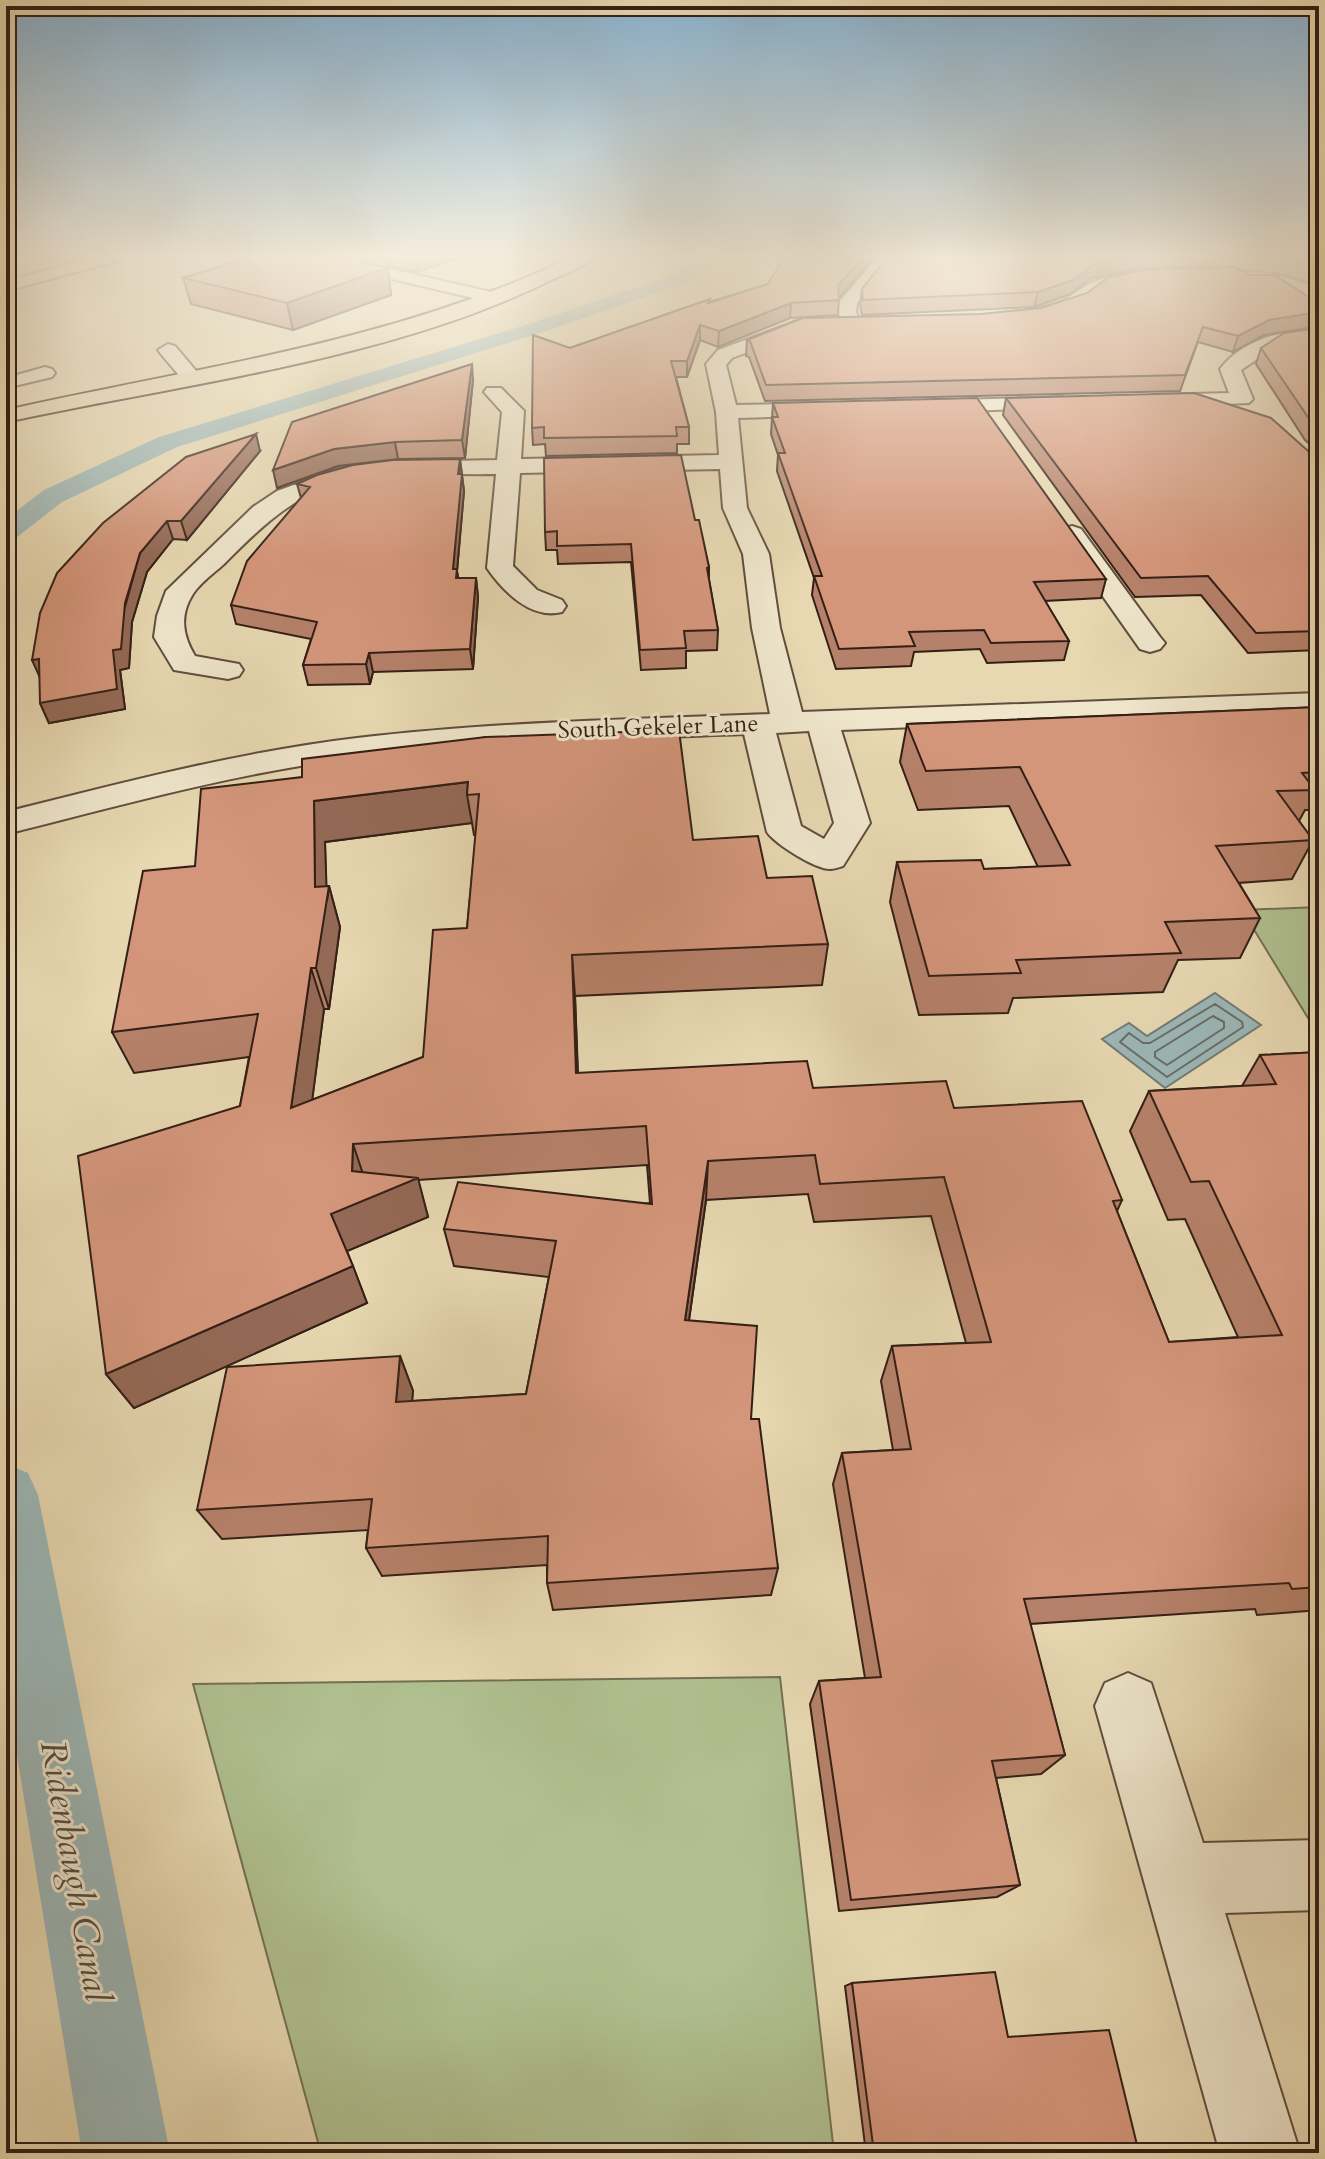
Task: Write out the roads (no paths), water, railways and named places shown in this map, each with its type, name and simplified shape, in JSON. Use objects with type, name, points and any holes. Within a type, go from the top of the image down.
[{"type":"main road","points":[[6,416],[282,356]]},
{"type":"street","points":[[173,356],[190,376]]},
{"type":"street","points":[[723,356],[716,364],[727,412],[735,508],[756,554],[766,628],[789,722]]},
{"type":"street","points":[[1245,356],[1230,369],[1242,399],[1262,417]]},
{"type":"street","points":[[11,383],[45,373]]},
{"type":"street","points":[[494,392],[513,411],[500,568],[527,596],[552,606]]},
{"type":"street","points":[[1133,401],[1242,399]]},
{"type":"street","points":[[905,407],[988,415],[1088,403]]},
{"type":"street","points":[[727,412],[845,409]]},
{"type":"street","points":[[228,670],[185,664],[169,637],[171,616],[180,591],[262,512],[286,496],[338,476],[398,469],[732,462]]},
{"type":"street","points":[[1054,509],[1150,643]]},
{"type":"street","name":"South Gekeler Lane","points":[[6,823],[118,794],[354,748],[494,734],[1319,702]]},
{"type":"street","points":[[1128,1706],[1260,2153]]},
{"type":"street","points":[[1180,1879],[1319,1875]]},
{"type":"water","points":[[1215,993],[1261,1025],[1165,1088],[1102,1039],[1129,1023],[1147,1036]]},
{"type":"waterway","name":"Ridenbaugh Canal","points":[[6,532],[53,496],[168,442],[446,356]]},
{"type":"waterway","name":"Ridenbaugh Canal","points":[[6,1495],[126,2153]]}]
